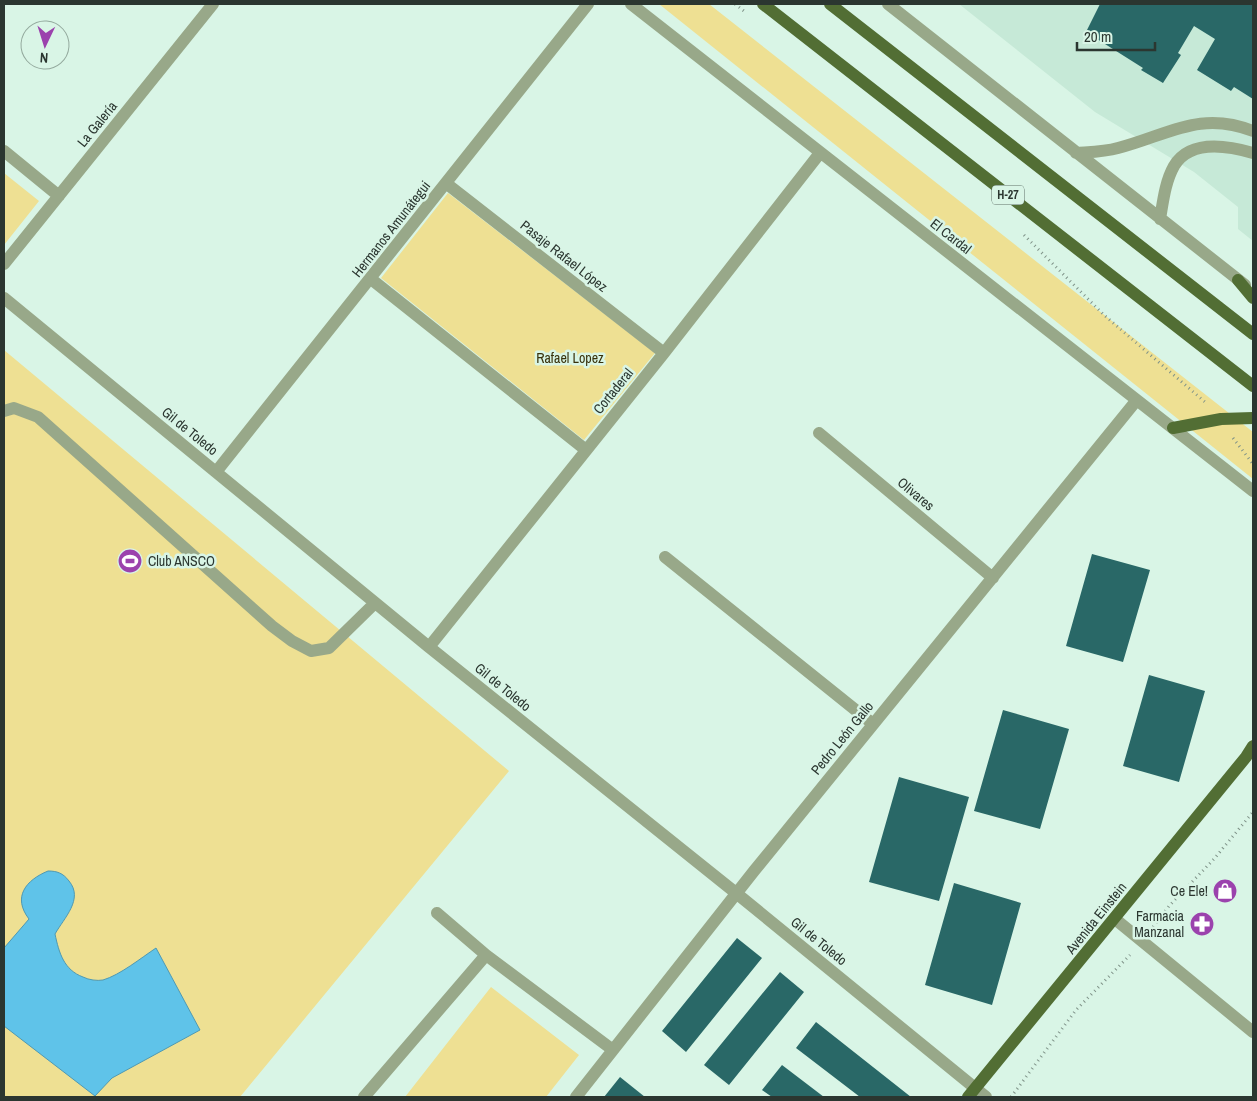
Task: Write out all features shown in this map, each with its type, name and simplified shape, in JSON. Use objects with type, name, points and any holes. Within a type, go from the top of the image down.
[{"type":"main road","name":"H-27","points":[[763,4],[1253,386]]},
{"type":"main road","points":[[830,4],[1253,334]]},
{"type":"main road","points":[[1238,280],[1253,298]]},
{"type":"main road","points":[[1173,428],[1221,419],[1253,418]]},
{"type":"main road","name":"Avenida Einstein","points":[[972,1092],[1114,918],[1252,754]]},
{"type":"street","name":"Hermanos Amunátegui","points":[[216,472],[447,184],[588,4]]},
{"type":"street","name":"El Cardal","points":[[631,4],[1253,491]]},
{"type":"street","points":[[888,4],[1253,292]]},
{"type":"street","name":"La Galería","points":[[4,264],[206,6]]},
{"type":"street","points":[[1076,153],[1108,151],[1198,123],[1231,124],[1253,131]]},
{"type":"street","points":[[1160,219],[1170,176],[1178,162],[1185,156],[1193,151],[1216,146],[1231,147],[1253,153]]},
{"type":"street","points":[[4,151],[58,196]]},
{"type":"street","name":"Cortaderal","points":[[429,647],[664,353],[820,153]]},
{"type":"street","name":"Pasaje Rafael López","points":[[447,184],[664,353]]},
{"type":"street","points":[[371,279],[586,450]]},
{"type":"street","name":"Gil de Toledo","points":[[4,298],[429,647],[736,893],[972,1092],[986,1097]]},
{"type":"street","name":"Pedro León Gallo","points":[[576,1097],[736,893],[1136,401]]},
{"type":"street","points":[[4,411],[14,408],[38,417],[272,626],[292,641],[311,651],[329,648],[375,603]]},
{"type":"street","name":"Olivares","points":[[819,433],[993,578]]},
{"type":"street","points":[[664,557],[873,724]]},
{"type":"street","points":[[437,913],[486,954],[613,1050]]},
{"type":"street","points":[[1114,918],[1253,1032]]},
{"type":"street","points":[[364,1097],[486,954]]},
{"type":"path","points":[[735,4],[750,16]]},
{"type":"path","points":[[1018,228],[1104,315],[1203,400],[1221,419],[1234,440],[1253,464]]},
{"type":"shaded area","points":[[959,4],[1253,4],[1253,241],[1238,229],[1238,207],[1194,172],[1095,112]]},
{"type":"green space","points":[[659,4],[709,4],[1253,432],[1253,479]]},
{"type":"green space","points":[[4,173],[39,201],[4,245]]},
{"type":"green space","name":"Rafael Lopez","points":[[448,193],[655,353],[584,440],[381,278]]},
{"type":"green space","name":"Club ANSCO","points":[[4,350],[509,771],[240,1097],[4,1097]]},
{"type":"green space","points":[[491,987],[579,1055],[546,1097],[405,1097]]},
{"type":"water","points":[[48,871],[62,874],[73,888],[74,901],[55,934],[63,960],[71,970],[88,979],[103,980],[110,978],[156,948],[200,1030],[112,1078],[95,1096],[4,1026],[4,948],[29,919],[22,903],[24,890],[33,879]]},
{"type":"building","points":[[1100,4],[1253,4],[1253,99],[1234,87],[1231,91],[1197,70],[1215,39],[1194,26],[1178,53],[1181,55],[1163,83],[1141,70],[1143,68],[1086,32]]},
{"type":"building","points":[[1092,554],[1150,570],[1123,662],[1066,646]]},
{"type":"building","points":[[1149,675],[1205,691],[1179,782],[1123,766]]},
{"type":"building","points":[[1003,710],[1069,729],[1040,829],[974,811]]},
{"type":"building","points":[[899,777],[969,797],[939,901],[869,882]]},
{"type":"building","points":[[954,883],[1021,903],[992,1005],[925,985]]},
{"type":"building","points":[[737,938],[762,958],[686,1052],[662,1031]]},
{"type":"building","points":[[780,972],[804,992],[729,1085],[704,1065]]},
{"type":"building","points":[[816,1022],[911,1097],[860,1097],[796,1048]]},
{"type":"building","points":[[782,1065],[824,1097],[772,1097],[762,1090]]},
{"type":"building","points":[[620,1077],[645,1097],[604,1097]]},
{"type":"place","name":"Club ANSCO","points":[[130,561]]},
{"type":"place","name":"Ce Ele!","points":[[1225,891]]},
{"type":"place","name":"Farmacia Manzanal","points":[[1202,924]]}]
